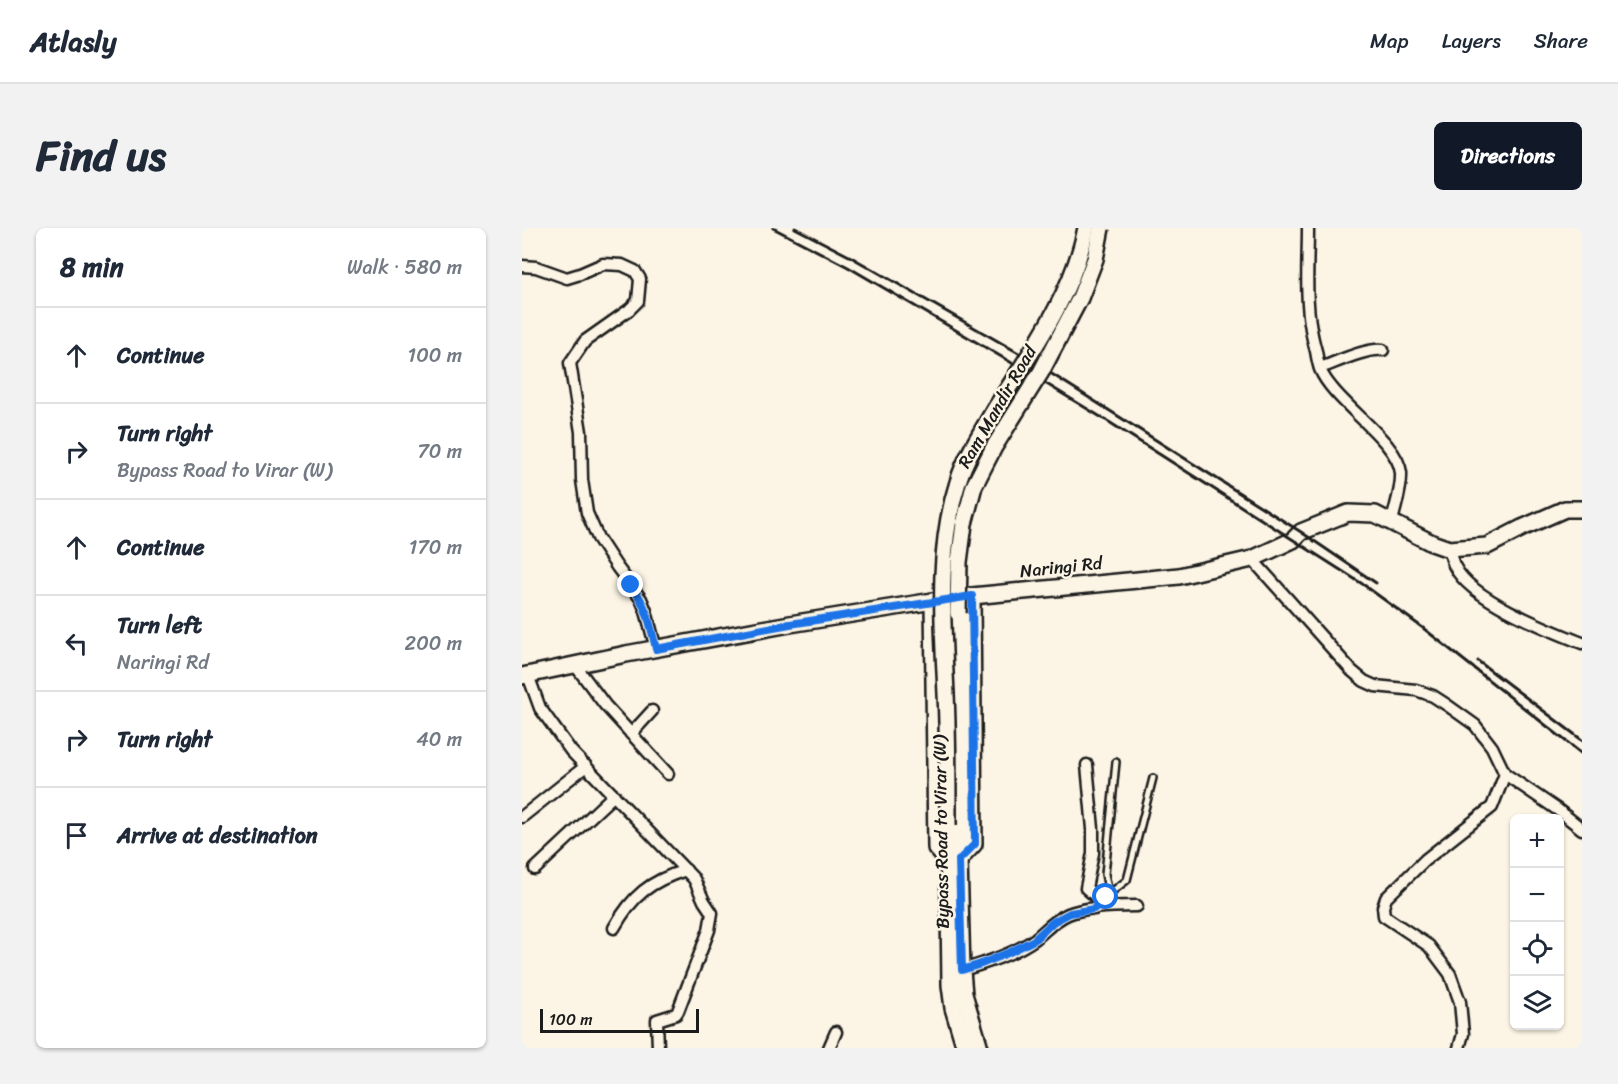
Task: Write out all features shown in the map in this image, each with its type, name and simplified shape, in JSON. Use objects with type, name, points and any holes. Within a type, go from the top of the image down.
[{"type":"main road","points":[[965,1048],[953,1008],[950,985],[954,825],[948,747],[943,559],[950,511],[958,480],[980,434],[1056,311],[1076,268],[1086,228]]},
{"type":"main road","name":"Ram Mandir Road","points":[[958,613],[959,562],[964,524],[974,486],[994,447],[1041,372],[1080,298],[1095,260],[1101,228]]},
{"type":"main road","name":"Naringi Rd","points":[[525,675],[790,624],[933,601],[1179,576],[1252,559],[1293,540],[1301,532],[1348,513],[1375,514],[1432,543],[1449,549],[1487,546],[1565,509],[1582,509]]},
{"type":"main road","points":[[954,860],[975,844],[972,596]]},
{"type":"main road","points":[[933,601],[936,848],[954,860]]},
{"type":"main road","name":"Bypass Road to Virar (W)","points":[[954,825],[961,777],[958,613]]},
{"type":"main road","name":"Bypass Road to Virar (W)","points":[[954,860],[964,994],[980,1048]]},
{"type":"street","points":[[1308,228],[1310,327],[1320,368],[1335,391],[1397,459],[1401,470],[1401,481],[1392,522]]},
{"type":"street","points":[[522,266],[536,267],[567,278],[603,264],[622,266],[635,271],[640,279],[638,301],[585,341],[570,363],[581,432],[582,480],[587,513],[598,538],[641,599],[656,649]]},
{"type":"street","points":[[1320,368],[1370,351],[1383,350]]},
{"type":"street","points":[[1449,549],[1455,568],[1467,582],[1501,608],[1582,643]]},
{"type":"street","points":[[1252,559],[1352,671],[1364,681],[1375,686],[1416,690],[1433,696],[1447,705],[1475,725],[1492,747],[1505,774],[1582,829]]},
{"type":"street","points":[[575,665],[605,705],[668,774]]},
{"type":"street","points":[[525,675],[540,708],[571,751],[694,879],[704,902],[712,913],[709,930],[678,1011],[676,1014],[657,1020],[658,1048]]},
{"type":"street","points":[[631,734],[652,711]]},
{"type":"street","points":[[1087,765],[1093,852],[1086,888],[1102,902]]},
{"type":"street","points":[[522,817],[586,766]]},
{"type":"street","points":[[1459,1048],[1463,1034],[1460,1002],[1450,974],[1429,946],[1384,916],[1383,907],[1386,898],[1425,860],[1492,807],[1505,774]]},
{"type":"street","points":[[535,869],[614,795]]},
{"type":"street","points":[[614,928],[630,903],[651,883],[686,870]]},
{"type":"street","points":[[962,970],[1010,952],[1034,940],[1053,922],[1070,913],[1102,902],[1137,906]]},
{"type":"street","points":[[829,1048],[836,1032]]},
{"type":"lane","points":[[1102,902],[1116,762]]},
{"type":"lane","points":[[1102,902],[1127,880],[1153,778]]},
{"type":"railway","points":[[773,228],[848,267],[1012,363],[1109,422],[1364,585],[1423,628],[1582,754]]},
{"type":"railway","points":[[795,228],[851,257],[1017,352],[1301,532],[1376,583]]},
{"type":"railway","points":[[1478,661],[1582,740]]},
{"type":"route","points":[[631,585],[646,611],[656,649],[790,624],[972,596],[975,844],[959,860],[962,970],[1010,952],[1034,940],[1053,922],[1070,913],[1094,909],[1106,897]]}]
